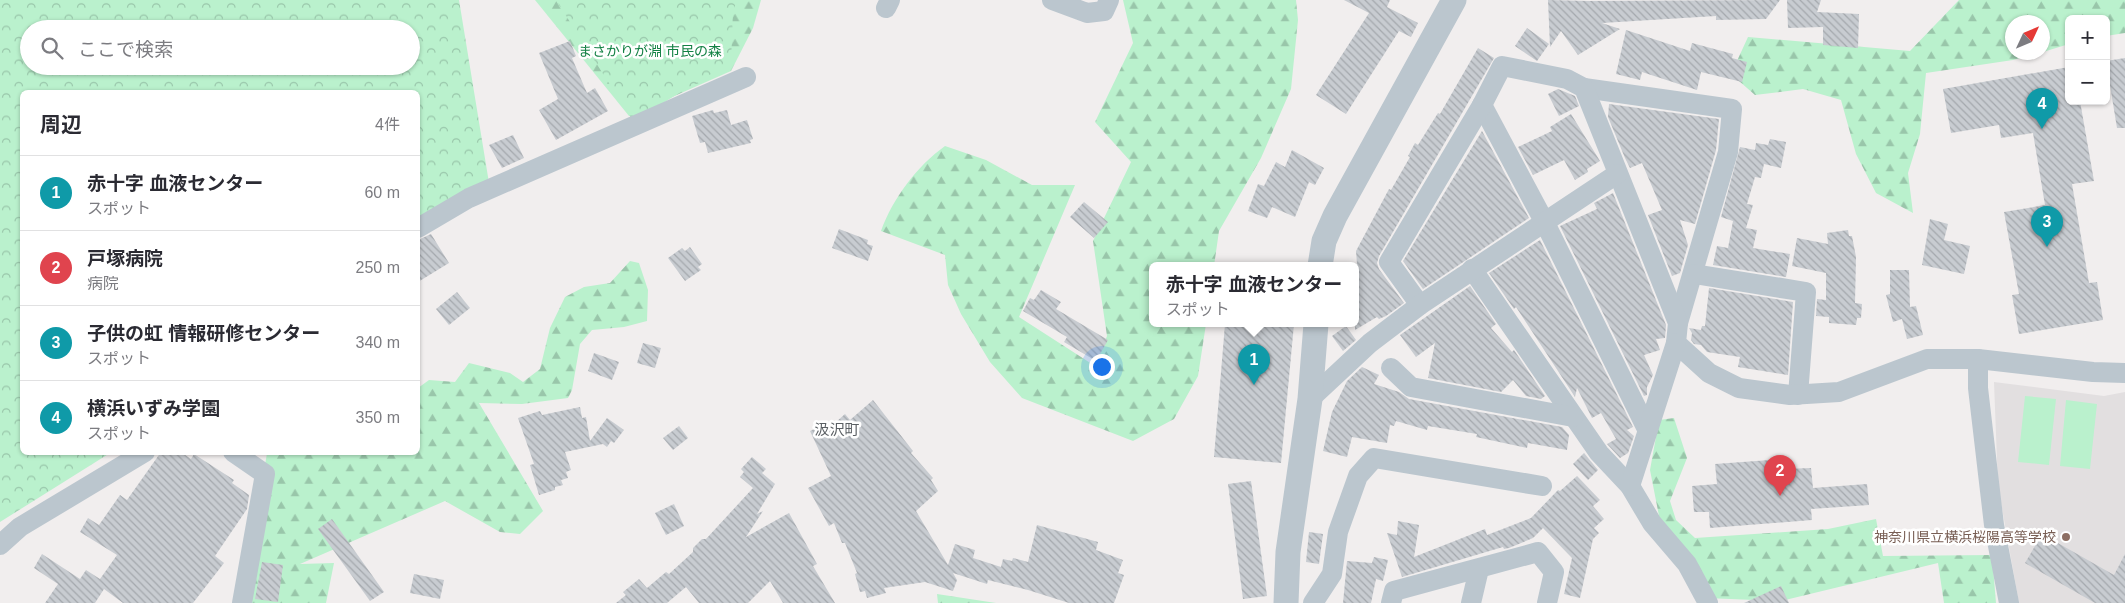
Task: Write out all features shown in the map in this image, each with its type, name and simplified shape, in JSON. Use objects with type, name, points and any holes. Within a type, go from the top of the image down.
[{"type":"street","points":[[1052,0],[1087,13],[1104,10],[1109,0]]},
{"type":"street","points":[[1321,262],[1324,241],[1335,216],[1454,0]]},
{"type":"street","points":[[1420,305],[1389,262],[1482,105],[1502,66],[1567,79],[1584,88],[1732,109],[1728,152],[1694,274],[1678,323],[1676,343],[1630,486]]},
{"type":"street","points":[[420,227],[469,198],[746,77]]},
{"type":"street","points":[[1584,88],[1678,323]]},
{"type":"street","points":[[1482,105],[1545,223],[1647,429]]},
{"type":"street","points":[[1310,399],[1370,343],[1420,305],[1617,174]]},
{"type":"street","points":[[1472,269],[1599,453],[1630,486],[1652,523],[1687,564],[1708,603]]},
{"type":"street","points":[[1694,274],[1806,292],[1798,395]]},
{"type":"street","points":[[1286,603],[1288,552],[1310,399],[1316,327]]},
{"type":"street","points":[[1676,343],[1709,373],[1740,388],[1798,395],[1840,392],[1927,358],[1978,359],[2093,372],[2125,373]]},
{"type":"street","points":[[1978,359],[1978,388],[1994,525],[2009,603]]},
{"type":"street","points":[[1391,368],[1411,387],[1573,417]]},
{"type":"street","points":[[0,545],[20,527],[140,455]]},
{"type":"street","points":[[237,455],[265,474],[242,603]]},
{"type":"street","points":[[1313,603],[1332,574],[1338,532],[1358,476],[1374,458],[1542,486]]},
{"type":"street","points":[[1391,603],[1394,591],[1538,552],[1554,572],[1547,603]]},
{"type":"street","points":[[1471,603],[1479,569]]},
{"type":"shaded area","name":"神奈川県立横浜桜陽高等学校","points":[[1994,382],[2104,396],[2125,392],[2125,603],[2019,603],[1998,486]]},
{"type":"green space","points":[[0,0],[459,0],[490,189],[420,227],[420,90],[20,90],[20,455],[107,455],[0,522]]},
{"type":"green space","name":"まさかりが淵 市民の森","points":[[535,0],[761,0],[753,28],[731,71],[629,116]]},
{"type":"green space","name":"まさかりが淵 市民の森","points":[[556,0],[737,0],[733,11],[731,62],[633,121]]},
{"type":"green space","points":[[1123,0],[1296,0],[1298,20],[1291,89],[1261,158],[1219,231],[1215,262],[1149,262],[1149,327],[1206,327],[1198,376],[1174,419],[1133,441],[1022,398],[990,362],[961,314],[948,285],[945,255],[881,231],[892,207],[907,184],[925,163],[945,146],[986,160],[1032,185],[1075,185],[1019,317],[1095,366],[1107,336],[1093,241],[1131,162],[1095,122],[1133,43]]},
{"type":"green space","points":[[1959,0],[2125,0],[2125,33],[2110,35],[2110,15],[2065,15],[2065,45],[2050,50],[2050,15],[2005,15],[2005,60],[2013,60],[1926,73],[1920,134],[1908,173],[1913,213],[1876,193],[1856,154],[1841,100],[1803,89],[1755,95],[1731,74],[1748,37],[1910,51]]},
{"type":"green space","points":[[630,261],[639,263],[648,290],[647,321],[624,327],[592,330],[580,344],[572,390],[568,398],[522,404],[479,403],[543,511],[520,534],[500,532],[445,501],[300,564],[334,563],[326,603],[242,603],[267,455],[420,455],[420,387],[429,380],[455,382],[469,363],[510,373],[523,382],[540,369],[550,328],[565,297],[584,287],[610,283]]},
{"type":"green space","points":[[2025,396],[2056,399],[2049,465],[2018,462]]},
{"type":"green space","points":[[2066,400],[2097,404],[2090,469],[2060,466]]},
{"type":"green space","points":[[1674,418],[1687,458],[1670,501],[1676,520],[1695,538],[1828,529],[1876,519],[1883,556],[1992,555],[1996,603],[1944,603],[1938,563],[1781,601],[1705,598],[1660,521],[1650,470],[1659,420]]},
{"type":"green space","points":[[937,594],[996,603],[938,603]]},
{"type":"building","points":[[1344,0],[1390,0],[1387,7],[1418,23],[1411,37],[1399,31],[1346,114],[1316,95],[1369,13]]},
{"type":"building","points":[[1548,0],[1780,0],[1766,19],[1716,20],[1716,16],[1602,23],[1620,29],[1578,55],[1561,31],[1550,47]]},
{"type":"building","points":[[1787,0],[1821,0],[1817,12],[1859,14],[1858,48],[1823,45],[1823,27],[1788,28]]},
{"type":"building","points":[[1527,28],[1549,44],[1537,61],[1515,46]]},
{"type":"building","points":[[1626,30],[1690,51],[1692,43],[1733,54],[1732,58],[1747,62],[1742,82],[1701,72],[1697,90],[1642,72],[1640,80],[1616,74]]},
{"type":"building","points":[[570,41],[576,56],[572,58],[587,93],[595,88],[608,111],[556,140],[539,110],[558,99],[539,53]]},
{"type":"building","points":[[1478,48],[1494,58],[1379,256],[1377,263],[1379,269],[1404,303],[1386,316],[1379,319],[1377,317],[1355,330],[1355,327],[1359,327],[1359,262],[1357,262],[1356,251],[1389,189],[1391,190],[1410,157],[1408,156],[1415,143],[1418,145],[1438,113],[1440,114]]},
{"type":"building","points":[[2125,58],[2125,128],[2117,128],[2110,85],[2110,60]]},
{"type":"building","points":[[2065,68],[2065,105],[2081,105],[2094,181],[2072,184],[2089,283],[2097,282],[2103,320],[2019,334],[2012,295],[2019,294],[2004,212],[2045,205],[2033,133],[2001,138],[1999,125],[1951,133],[1943,89]]},
{"type":"building","points":[[1558,89],[1575,96],[1579,106],[1559,116],[1548,94]]},
{"type":"building","points":[[1609,104],[1719,119],[1716,150],[1695,224],[1680,220],[1688,245],[1680,273],[1672,276],[1648,215],[1662,210],[1642,163],[1630,168],[1625,158],[1608,117]]},
{"type":"building","points":[[713,110],[714,113],[727,110],[731,125],[747,120],[753,139],[750,140],[751,143],[708,153],[705,142],[700,143],[692,116]]},
{"type":"building","points":[[1571,114],[1600,161],[1575,180],[1564,160],[1533,175],[1518,147],[1552,131],[1550,127]]},
{"type":"building","points":[[1482,131],[1529,218],[1423,289],[1403,261]]},
{"type":"building","points":[[513,135],[524,158],[502,168],[489,145]]},
{"type":"building","points":[[1770,139],[1786,142],[1781,168],[1764,164],[1761,178],[1755,177],[1747,204],[1753,205],[1746,228],[1757,230],[1753,248],[1790,254],[1786,277],[1713,265],[1717,246],[1728,248],[1733,221],[1721,217],[1740,147],[1755,150],[1756,143],[1768,145]]},
{"type":"building","points":[[1292,150],[1324,168],[1315,185],[1309,182],[1295,217],[1272,207],[1267,218],[1248,211],[1258,184],[1264,186],[1276,162],[1285,167]]},
{"type":"building","points":[[1613,193],[1666,325],[1665,338],[1656,339],[1660,350],[1644,355],[1653,375],[1647,387],[1647,395],[1644,396],[1560,226],[1597,209],[1594,203]]},
{"type":"building","points":[[1084,202],[1108,222],[1094,238],[1070,217]]},
{"type":"building","points":[[1930,219],[1948,224],[1944,240],[1970,246],[1964,274],[1922,265]]},
{"type":"building","points":[[839,229],[868,240],[867,244],[873,246],[868,261],[832,248]]},
{"type":"building","points":[[1848,230],[1849,236],[1852,236],[1856,257],[1855,303],[1862,304],[1861,318],[1857,318],[1856,325],[1829,323],[1829,317],[1816,316],[1817,299],[1826,300],[1826,273],[1792,266],[1797,238],[1828,244],[1827,233]]},
{"type":"building","points":[[431,234],[449,263],[420,281],[420,239]]},
{"type":"building","points":[[1540,240],[1633,427],[1627,430],[1634,436],[1628,453],[1620,458],[1607,444],[1616,439],[1601,413],[1592,418],[1577,388],[1575,397],[1516,307],[1514,309],[1489,273]]},
{"type":"building","points":[[690,247],[702,264],[698,267],[701,270],[685,281],[668,258],[682,248],[685,251]]},
{"type":"building","points":[[1890,270],[1909,270],[1910,307],[1916,306],[1923,335],[1907,339],[1902,319],[1893,322],[1886,295],[1890,294]]},
{"type":"building","points":[[1470,286],[1496,324],[1491,328],[1512,352],[1514,350],[1545,396],[1541,399],[1526,396],[1513,380],[1501,392],[1428,378],[1435,343],[1416,357],[1400,335]]},
{"type":"building","points":[[1709,288],[1793,302],[1788,375],[1738,367],[1740,357],[1707,352],[1701,345],[1694,344],[1691,340],[1692,333],[1689,328],[1701,330],[1702,326],[1705,326]]},
{"type":"building","points":[[1041,290],[1061,302],[1056,309],[1108,340],[1096,361],[1064,342],[1067,337],[1023,311],[1030,298],[1034,300]]},
{"type":"building","points":[[457,292],[470,308],[449,325],[436,309]]},
{"type":"building","points":[[1225,327],[1294,327],[1281,463],[1214,457]]},
{"type":"building","points":[[1347,327],[1356,340],[1343,351],[1332,336]]},
{"type":"building","points":[[643,343],[661,348],[655,368],[637,363]]},
{"type":"building","points":[[594,353],[619,362],[612,380],[588,371]]},
{"type":"building","points":[[1362,367],[1379,375],[1374,384],[1399,392],[1409,399],[1562,427],[1569,435],[1567,450],[1528,443],[1527,448],[1476,437],[1477,434],[1428,426],[1427,430],[1396,421],[1394,426],[1390,425],[1387,443],[1352,437],[1347,457],[1323,451],[1332,412],[1347,381]]},
{"type":"building","points":[[873,400],[913,451],[911,453],[933,478],[931,480],[938,491],[916,511],[948,565],[955,544],[975,550],[973,558],[1001,567],[1003,559],[1012,561],[1013,558],[1028,562],[1037,525],[1098,542],[1096,550],[1123,560],[1118,573],[1124,575],[1114,603],[1069,603],[1028,590],[988,580],[987,584],[953,573],[957,580],[953,591],[925,582],[884,588],[886,593],[867,598],[865,591],[860,592],[855,574],[857,573],[845,543],[842,543],[834,523],[829,526],[808,488],[831,476],[810,431],[823,425],[826,431],[845,414],[850,420]]},
{"type":"building","points":[[580,407],[582,418],[586,417],[590,441],[607,418],[624,430],[614,443],[611,441],[607,447],[603,444],[565,452],[571,470],[566,472],[568,478],[561,480],[563,485],[555,487],[555,490],[539,495],[530,465],[534,464],[518,418],[540,411],[542,415]]},
{"type":"building","points":[[679,426],[688,438],[673,450],[663,438]]},
{"type":"building","points":[[1584,453],[1598,470],[1588,480],[1573,464]]},
{"type":"building","points":[[159,455],[185,455],[191,459],[196,455],[234,480],[232,483],[249,495],[247,509],[215,556],[224,563],[193,603],[123,603],[104,589],[95,603],[45,603],[58,584],[34,568],[42,554],[80,579],[86,570],[100,579],[117,555],[80,532],[88,518],[99,525],[120,495],[127,500]]},
{"type":"building","points":[[752,457],[766,469],[762,473],[775,484],[757,514],[763,511],[746,537],[789,513],[817,564],[813,566],[835,603],[783,603],[770,581],[748,603],[699,603],[686,587],[667,603],[616,603],[626,595],[623,592],[639,579],[647,588],[666,572],[669,574],[693,552],[693,548],[702,539],[706,539],[753,488],[740,477],[744,472],[741,469]]},
{"type":"building","points":[[1782,459],[1783,469],[1811,468],[1813,488],[1867,484],[1869,505],[1811,509],[1812,520],[1710,528],[1709,512],[1694,512],[1692,486],[1717,484],[1715,464]]},
{"type":"building","points":[[1577,476],[1600,500],[1593,506],[1604,519],[1594,528],[1599,533],[1593,539],[1580,598],[1564,594],[1572,558],[1543,528],[1533,538],[1509,548],[1504,549],[1503,547],[1402,577],[1387,533],[1397,535],[1398,521],[1419,525],[1414,557],[1485,529],[1487,535],[1531,518],[1558,490],[1560,491]]},
{"type":"building","points":[[1251,481],[1267,596],[1243,599],[1228,484]]},
{"type":"building","points":[[674,504],[684,526],[666,535],[655,513]]},
{"type":"building","points":[[332,519],[384,592],[370,601],[318,529]]},
{"type":"building","points":[[1309,532],[1323,534],[1319,564],[1306,562]]},
{"type":"building","points":[[2042,534],[2114,575],[2125,554],[2125,603],[2095,603],[2025,563]]},
{"type":"building","points":[[1374,557],[1388,560],[1383,581],[1376,579],[1371,603],[1343,603],[1347,561],[1372,563]]},
{"type":"building","points":[[262,562],[283,565],[278,602],[255,599]]},
{"type":"building","points":[[414,574],[444,580],[440,599],[410,593]]},
{"type":"building","points":[[1781,586],[1789,603],[1744,603]]},
{"type":"place","name":"横浜いずみ学園","points":[[2042,129]]},
{"type":"place","name":"子供の虹 情報研修センター","points":[[2047,247]]},
{"type":"place","name":"赤十字 血液センター","points":[[1254,385]]},
{"type":"place","name":"戸塚病院","points":[[1780,496]]},
{"type":"place","name":"神奈川県立横浜桜陽高等学校","points":[[2066,537]]},
{"type":"district","name":"汲沢町","points":[[837,430]]}]
